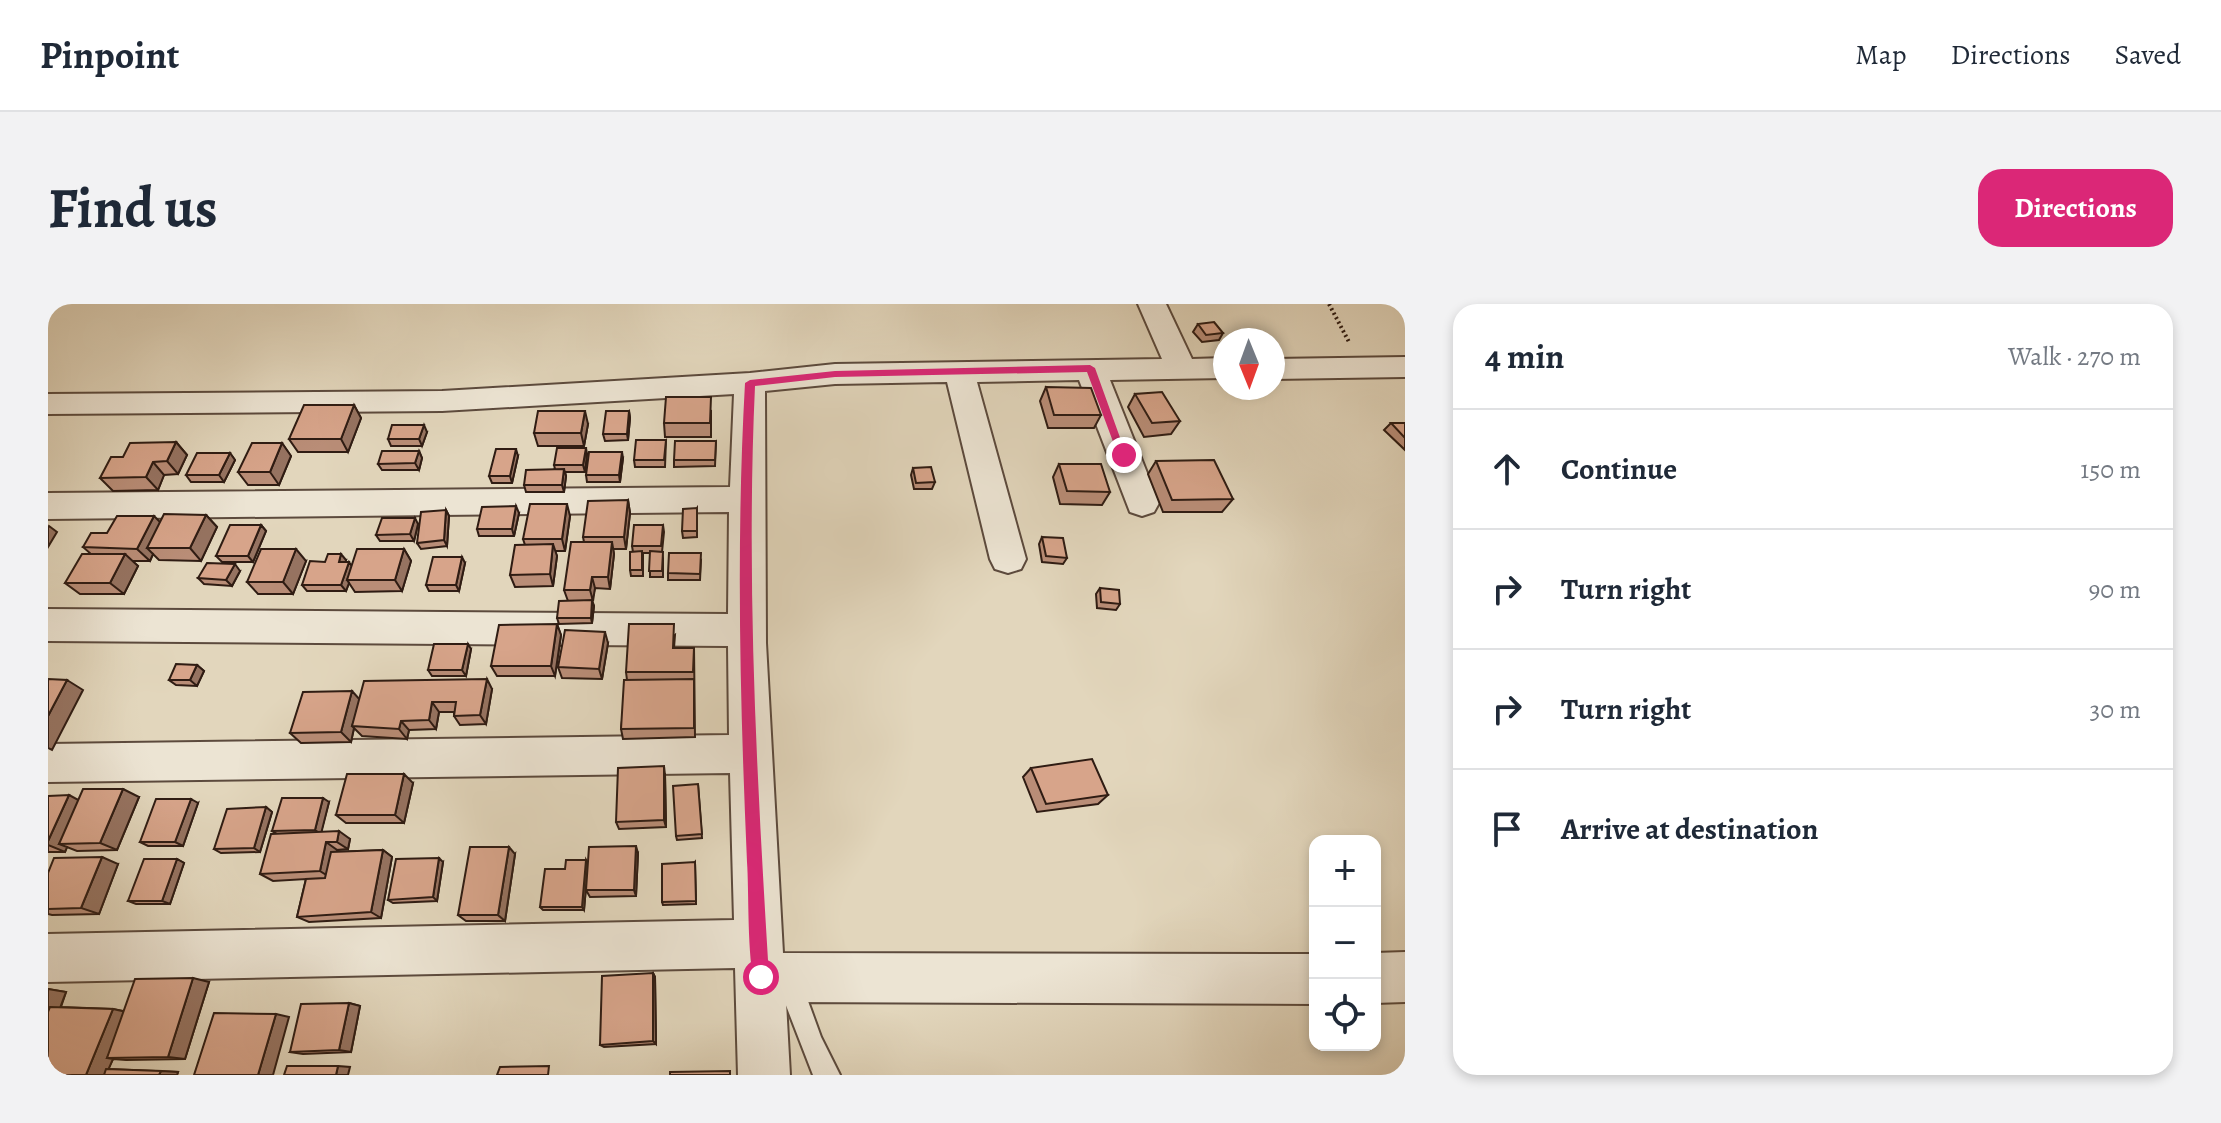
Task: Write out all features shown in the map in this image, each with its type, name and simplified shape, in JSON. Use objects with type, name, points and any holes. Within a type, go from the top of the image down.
[{"type":"street","points":[[1152,304],[1181,368]]},
{"type":"street","points":[[1285,369],[1405,367]]},
{"type":"street","points":[[1090,368],[1142,503]]},
{"type":"street","points":[[48,404],[442,401],[750,383],[835,374],[1213,368]]},
{"type":"street","points":[[959,370],[1008,559]]},
{"type":"street","points":[[750,383],[744,499],[746,630],[749,754],[769,966],[764,1075]]},
{"type":"street","points":[[48,506],[744,499]]},
{"type":"street","points":[[48,625],[746,630]]},
{"type":"street","points":[[48,763],[749,754]]},
{"type":"street","points":[[48,958],[769,966],[1309,979]]},
{"type":"street","points":[[1381,978],[1405,977]]},
{"type":"lane","points":[[769,966],[827,1075]]},
{"type":"path","points":[[1329,304],[1362,367]]},
{"type":"building","points":[[1214,322],[1219,328],[1213,328],[1213,334],[1206,335],[1198,324]]},
{"type":"building","points":[[1046,387],[1091,388],[1101,415],[1054,415]]},
{"type":"building","points":[[1162,392],[1180,421],[1152,423],[1135,394]]},
{"type":"building","points":[[666,397],[711,397],[710,423],[664,423]]},
{"type":"building","points":[[304,405],[354,405],[341,439],[289,439]]},
{"type":"building","points":[[538,411],[585,411],[581,433],[534,433]]},
{"type":"building","points":[[606,411],[629,411],[627,434],[603,434]]},
{"type":"building","points":[[1391,423],[1405,423],[1405,438]]},
{"type":"building","points":[[392,425],[424,425],[419,439],[388,439]]},
{"type":"building","points":[[636,440],[666,440],[664,460],[634,460]]},
{"type":"building","points":[[675,441],[716,441],[715,460],[674,460]]},
{"type":"building","points":[[176,442],[167,461],[153,462],[146,477],[100,478],[111,457],[123,457],[130,443]]},
{"type":"building","points":[[252,443],[282,443],[270,472],[238,472]]},
{"type":"building","points":[[557,448],[586,448],[583,465],[554,465]]},
{"type":"building","points":[[496,449],[516,449],[510,476],[489,476]]},
{"type":"building","points":[[382,451],[419,451],[415,463],[378,464]]},
{"type":"building","points":[[589,452],[622,452],[619,475],[586,475]]},
{"type":"building","points":[[197,453],[230,453],[219,475],[186,475]]},
{"type":"building","points":[[1214,460],[1233,499],[1172,500],[1156,461]]},
{"type":"building","points":[[1059,464],[1101,464],[1110,492],[1067,491]]},
{"type":"building","points":[[931,467],[935,482],[916,483],[913,468]]},
{"type":"building","points":[[564,469],[562,485],[524,485],[526,470]]},
{"type":"building","points":[[628,500],[624,537],[583,537],[588,501]]},
{"type":"building","points":[[530,504],[567,504],[562,539],[523,539]]},
{"type":"building","points":[[516,506],[512,529],[477,529],[482,507]]},
{"type":"building","points":[[697,508],[697,531],[682,531],[683,509]]},
{"type":"building","points":[[446,510],[444,540],[417,543],[421,512]]},
{"type":"building","points":[[164,514],[206,515],[190,548],[147,548]]},
{"type":"building","points":[[117,516],[154,516],[137,549],[83,547],[91,533],[107,533]]},
{"type":"building","points":[[382,518],[415,518],[410,534],[376,535]]},
{"type":"building","points":[[230,525],[261,525],[248,556],[216,556]]},
{"type":"building","points":[[634,525],[663,525],[661,546],[632,546]]},
{"type":"building","points":[[1042,537],[1063,538],[1067,558],[1046,556]]},
{"type":"building","points":[[571,542],[612,542],[608,577],[592,577],[590,590],[564,590]]},
{"type":"building","points":[[553,544],[550,574],[510,575],[515,545]]},
{"type":"building","points":[[261,549],[296,549],[283,582],[247,582]]},
{"type":"building","points":[[357,549],[404,549],[395,580],[347,580]]},
{"type":"building","points":[[642,551],[642,570],[630,570],[630,552]]},
{"type":"building","points":[[650,551],[663,552],[662,571],[649,571]]},
{"type":"building","points":[[669,553],[701,553],[700,574],[668,573]]},
{"type":"building","points":[[82,554],[125,554],[110,583],[65,583]]},
{"type":"building","points":[[328,554],[341,554],[339,562],[349,562],[341,585],[302,585],[310,561],[325,562]]},
{"type":"building","points":[[433,557],[462,557],[456,585],[426,585]]},
{"type":"building","points":[[207,563],[235,564],[226,580],[198,578]]},
{"type":"building","points":[[1100,588],[1119,590],[1120,604],[1101,602]]},
{"type":"building","points":[[592,600],[591,618],[557,618],[559,601]]},
{"type":"building","points":[[557,624],[551,666],[491,666],[499,625]]},
{"type":"building","points":[[629,624],[674,624],[673,648],[694,648],[693,672],[626,672]]},
{"type":"building","points":[[565,630],[605,632],[599,669],[558,667]]},
{"type":"building","points":[[434,644],[468,644],[462,670],[428,670]]},
{"type":"building","points":[[176,664],[197,665],[190,680],[169,680]]},
{"type":"building","points":[[48,679],[67,680],[48,716]]},
{"type":"building","points":[[487,679],[480,715],[454,716],[456,702],[432,702],[429,720],[401,721],[399,729],[352,726],[364,681]]},
{"type":"building","points":[[694,679],[694,728],[621,729],[624,680]]},
{"type":"building","points":[[352,691],[341,732],[290,733],[303,692]]},
{"type":"building","points":[[1092,759],[1108,795],[1046,804],[1031,768]]},
{"type":"building","points":[[664,766],[664,820],[616,822],[618,768]]},
{"type":"building","points":[[347,774],[404,774],[395,815],[336,815]]},
{"type":"building","points":[[698,784],[702,834],[676,836],[673,786]]},
{"type":"building","points":[[83,789],[123,789],[100,843],[59,844]]},
{"type":"building","points":[[69,795],[48,841],[48,796]]},
{"type":"building","points":[[282,798],[323,798],[315,830],[272,831]]},
{"type":"building","points":[[156,799],[191,799],[175,842],[140,842]]},
{"type":"building","points":[[266,807],[254,848],[214,849],[227,809]]},
{"type":"building","points":[[339,831],[337,842],[326,842],[320,871],[260,874],[271,834]]},
{"type":"building","points":[[636,846],[634,890],[586,890],[589,847]]},
{"type":"building","points":[[470,847],[509,847],[498,915],[458,915]]},
{"type":"building","points":[[383,850],[371,912],[297,917],[306,879],[325,878],[331,852]]},
{"type":"building","points":[[102,857],[81,908],[48,909],[48,873],[54,858]]},
{"type":"building","points":[[439,858],[433,897],[388,900],[396,859]]},
{"type":"building","points":[[144,859],[177,859],[162,901],[128,901]]},
{"type":"building","points":[[566,860],[586,860],[582,907],[540,907],[545,869],[565,869]]},
{"type":"building","points":[[695,862],[696,901],[662,902],[662,864]]},
{"type":"building","points":[[653,973],[653,1041],[600,1045],[602,976]]},
{"type":"building","points":[[193,978],[168,1057],[107,1058],[135,979]]},
{"type":"building","points":[[349,1003],[339,1050],[290,1052],[301,1004]]},
{"type":"building","points":[[50,1007],[113,1009],[86,1075],[48,1075]]},
{"type":"building","points":[[214,1013],[276,1014],[258,1075],[194,1075]]},
{"type":"building","points":[[287,1066],[338,1066],[336,1075],[284,1075]]},
{"type":"building","points":[[549,1066],[548,1075],[497,1075],[500,1067]]},
{"type":"building","points":[[106,1069],[161,1071],[159,1075],[104,1075]]},
{"type":"building","points":[[730,1071],[730,1075],[670,1075],[670,1072]]},
{"type":"route","points":[[761,977],[749,754],[745,591],[744,499],[750,383],[835,374],[1090,368],[1124,455]]}]
